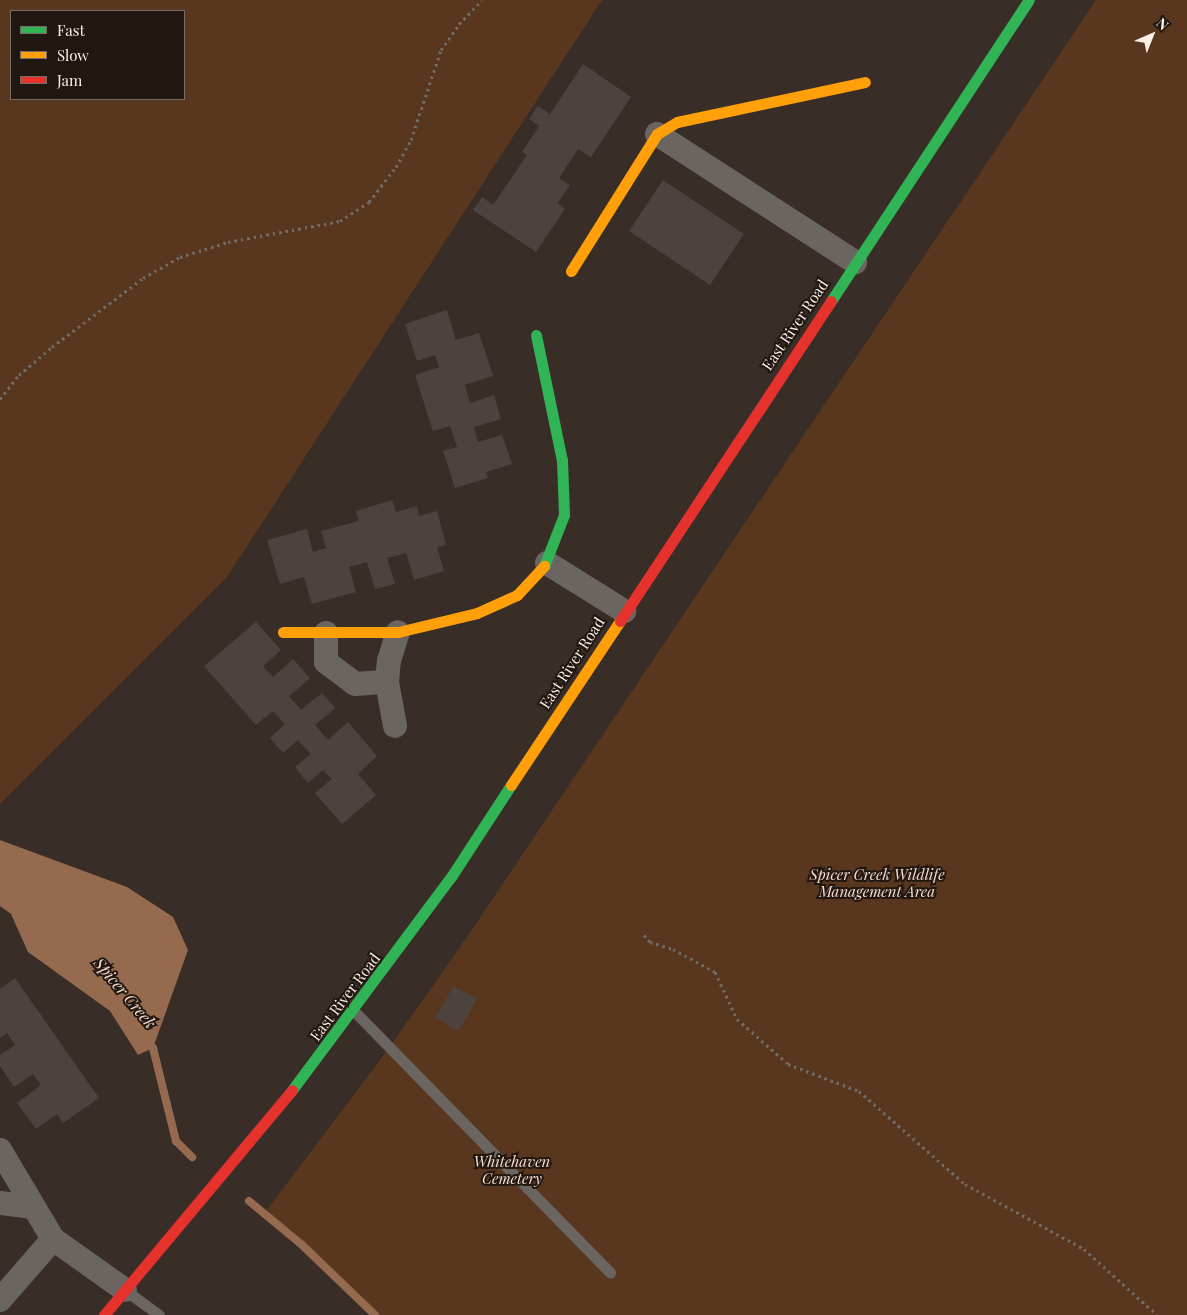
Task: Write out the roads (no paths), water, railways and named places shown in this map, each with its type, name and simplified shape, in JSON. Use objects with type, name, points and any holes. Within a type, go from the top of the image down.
[{"type":"main road","name":"East River Road","points":[[104,1315],[239,1156],[354,1011],[451,877],[624,611],[1029,0]]},
{"type":"main road","points":[[571,271],[657,134],[677,122],[865,82]]},
{"type":"main road","points":[[283,632],[398,632],[477,613],[517,595],[547,563],[564,515],[562,460],[536,335]]},
{"type":"street","points":[[657,134],[855,262]]},
{"type":"street","points":[[547,563],[624,611]]},
{"type":"street","points":[[395,726],[387,682],[389,660],[398,632]]},
{"type":"street","points":[[326,633],[326,662],[356,684],[387,682]]},
{"type":"street","points":[[0,1150],[31,1207],[53,1239],[125,1290]]},
{"type":"street","points":[[0,1203],[31,1207]]},
{"type":"street","points":[[0,1300],[53,1239]]},
{"type":"lane","points":[[354,1011],[610,1272]]},
{"type":"lane","points":[[125,1290],[159,1315]]},
{"type":"water","points":[[0,840],[127,887],[173,917],[188,950],[153,1048],[138,1055],[110,1011],[28,952],[11,914],[0,906]]},
{"type":"waterway","name":"Spicer Creek","points":[[148,1042],[153,1048],[176,1141],[192,1157]]},
{"type":"waterway","name":"Spicer Creek","points":[[249,1201],[301,1244],[375,1315]]},
{"type":"park label","name":"Spicer Creek Wildlife Management Area","points":[[877,882]]},
{"type":"park label","name":"Whitehaven Cemetery","points":[[512,1170]]}]
